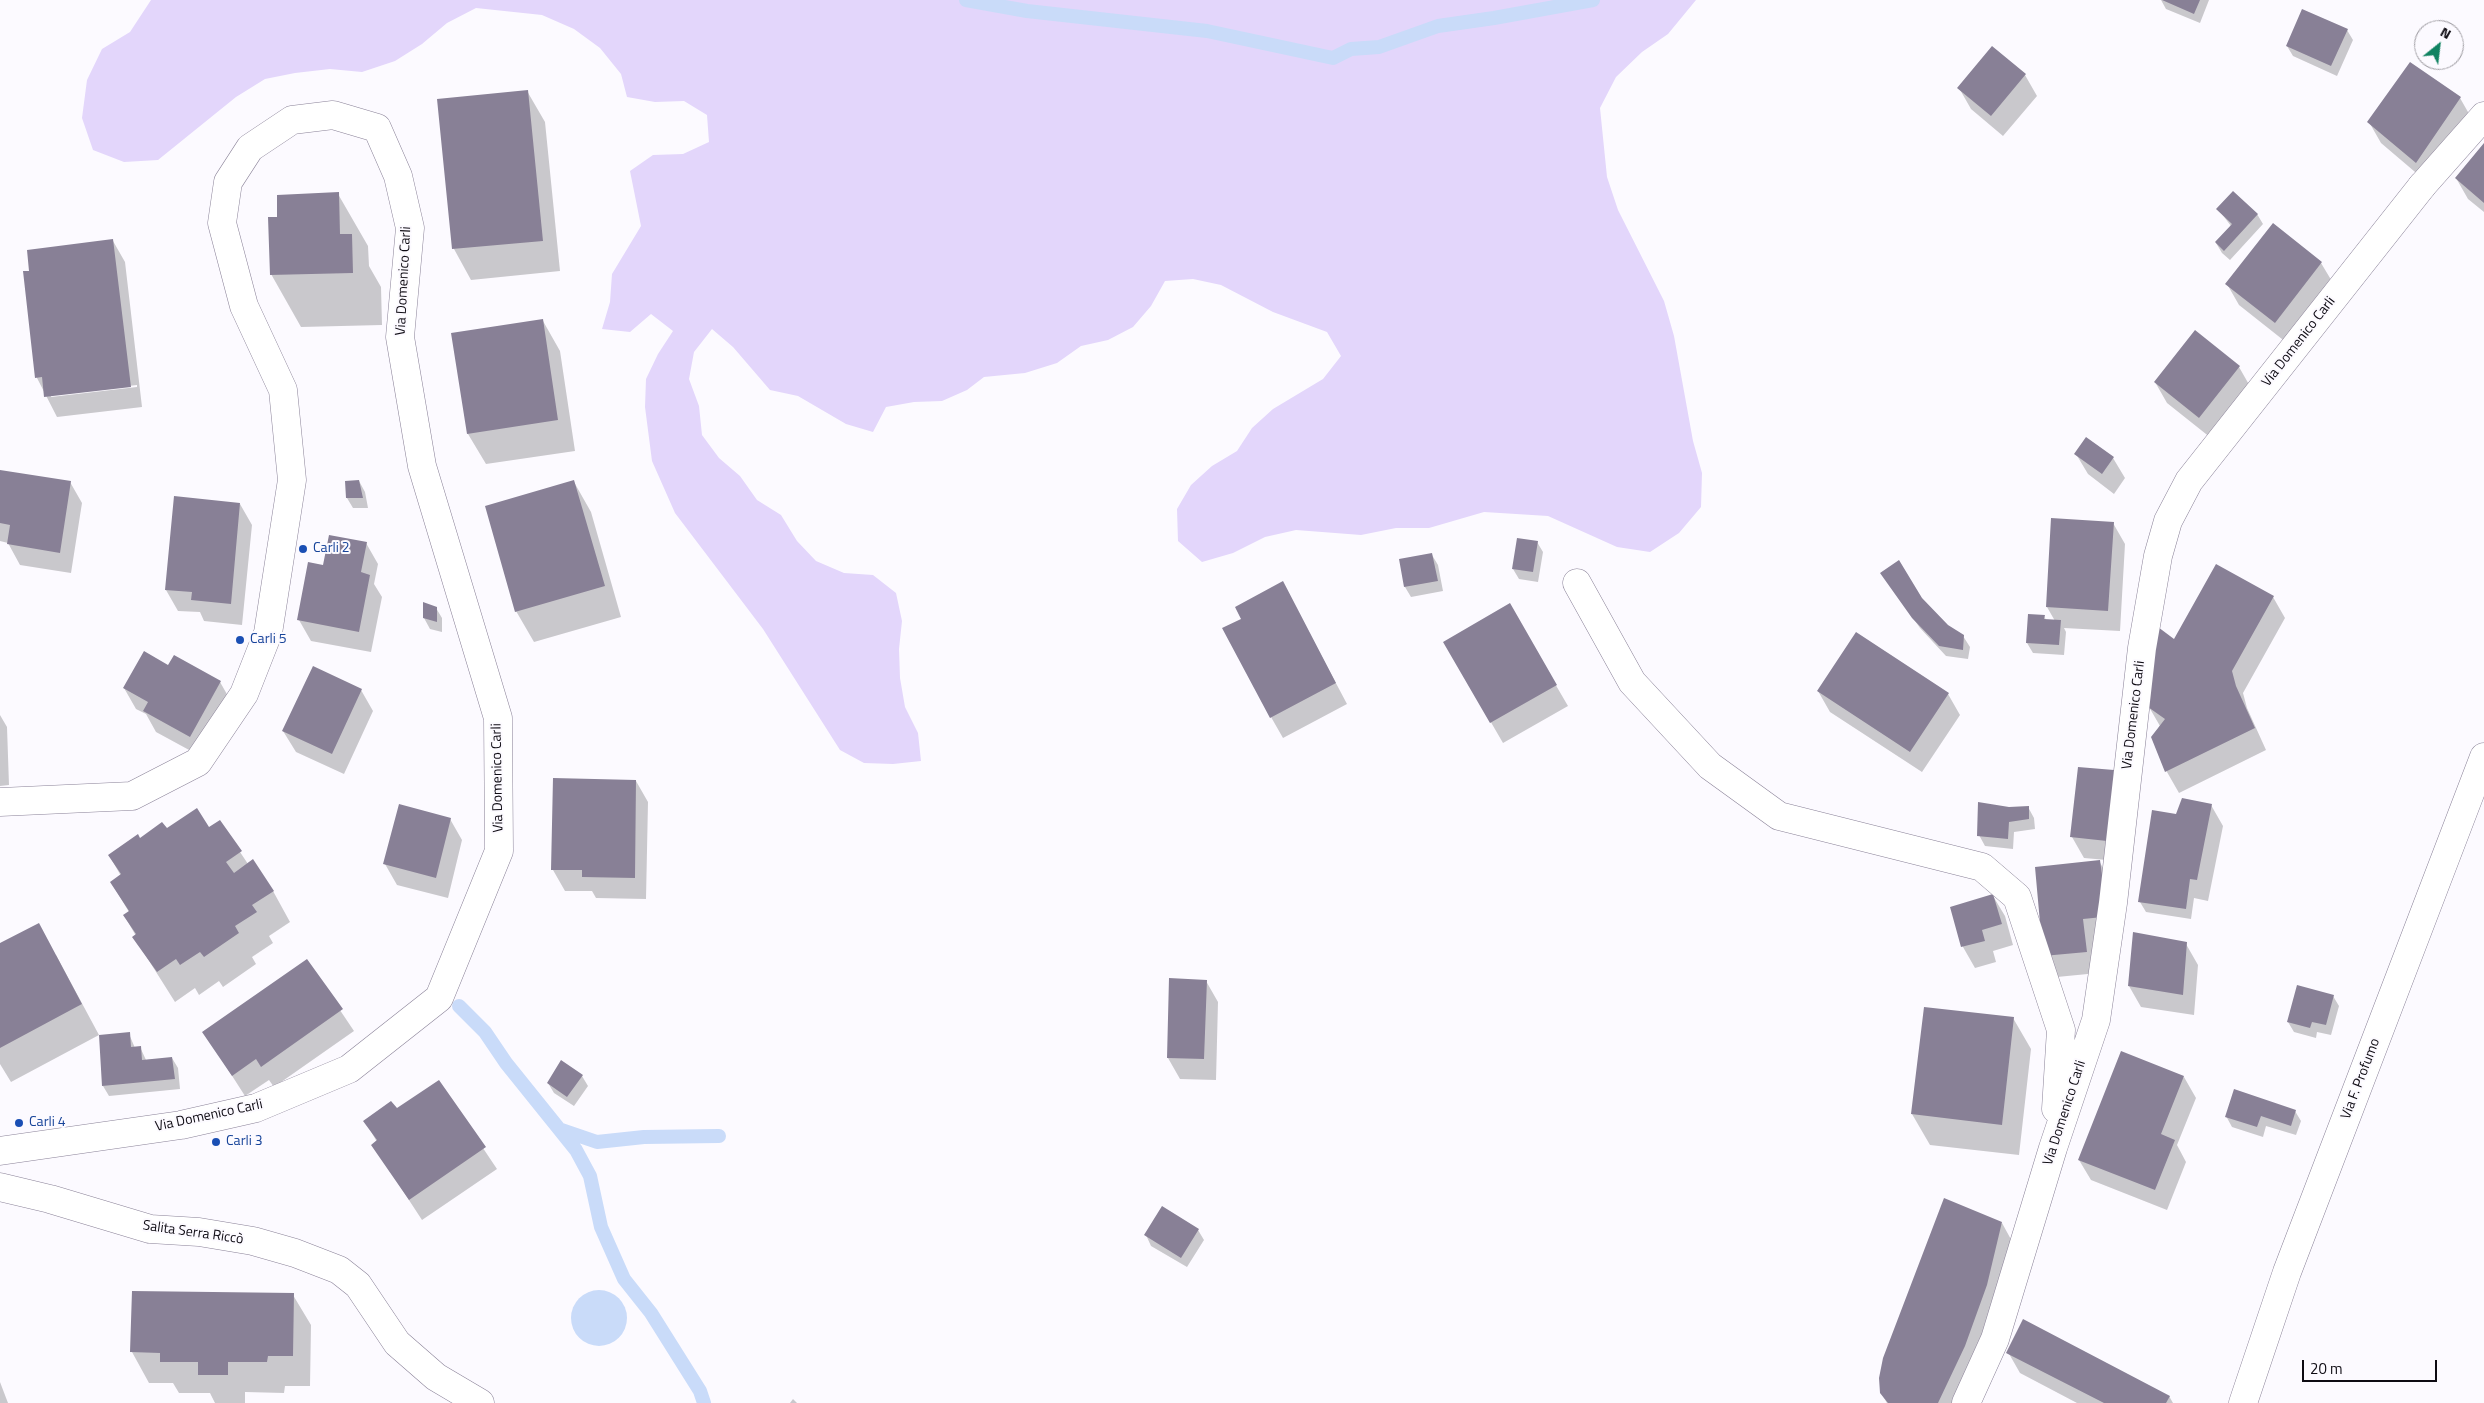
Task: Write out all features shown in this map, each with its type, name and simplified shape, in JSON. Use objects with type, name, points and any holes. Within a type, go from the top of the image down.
[{"type":"street","name":"Via Domenico Carli","points":[[0,802],[132,796],[198,762],[244,694],[268,633],[292,480],[283,390],[244,306],[222,222],[228,182],[250,148],[292,120],[334,115],[377,128],[398,176],[410,228],[400,336],[422,466],[498,718],[499,850],[439,998],[349,1069],[256,1108],[181,1125],[0,1151]]},
{"type":"street","name":"Via Domenico Carli","points":[[1966,1403],[1995,1339],[2053,1148],[2096,1020],[2114,893],[2142,648],[2158,556],[2168,521],[2189,481],[2422,186],[2484,116]]},
{"type":"street","points":[[1577,583],[1632,682],[1710,766],[1779,816],[1982,867],[2017,897],[2061,1030],[2053,1148]]},
{"type":"street","name":"Via F. Profumo","points":[[2243,1403],[2287,1272],[2484,757]]},
{"type":"street","name":"Salita Serra Riccò","points":[[0,1187],[50,1199],[150,1230],[199,1232],[252,1241],[296,1253],[339,1270],[358,1284],[397,1343],[436,1377],[480,1403]]},
{"type":"shaded area","points":[[151,0],[1696,0],[1668,34],[1642,52],[1616,77],[1600,108],[1607,177],[1618,210],[1664,301],[1674,336],[1693,441],[1702,473],[1701,507],[1679,533],[1650,552],[1617,547],[1548,516],[1484,512],[1429,528],[1396,528],[1361,535],[1296,530],[1265,537],[1233,553],[1202,562],[1178,541],[1177,509],[1191,485],[1212,466],[1237,451],[1252,428],[1273,409],[1323,379],[1341,356],[1327,332],[1273,312],[1221,285],[1193,279],[1165,281],[1151,306],[1133,327],[1108,340],[1081,346],[1057,363],[1025,373],[984,377],[967,390],[942,401],[914,402],[886,407],[873,432],[846,424],[798,396],[770,390],[733,347],[712,329],[694,352],[689,379],[699,406],[702,435],[719,458],[740,476],[757,500],[781,515],[797,541],[816,561],[844,573],[873,575],[896,593],[902,621],[899,649],[900,678],[905,707],[918,733],[921,761],[893,764],[864,763],[840,750],[763,629],[675,513],[652,461],[645,407],[646,379],[658,354],[673,331],[651,314],[630,332],[602,329],[610,302],[612,274],[641,226],[630,171],[653,155],[683,154],[709,142],[707,115],[684,101],[655,102],[627,97],[621,74],[600,48],[574,29],[542,15],[476,8],[447,23],[422,44],[395,61],[362,72],[330,69],[265,79],[236,97],[158,160],[124,162],[93,150],[82,118],[87,80],[102,49],[130,32]]},
{"type":"water","points":[[599,1290],[610,1292],[619,1298],[625,1307],[627,1318],[625,1329],[619,1338],[610,1344],[599,1346],[588,1344],[579,1338],[573,1329],[571,1318],[573,1307],[579,1298],[588,1292]]},
{"type":"building","points":[[2162,0],[2200,0],[2194,14]]},
{"type":"building","points":[[2302,9],[2348,29],[2331,66],[2286,46]]},
{"type":"building","points":[[1992,46],[2026,74],[1991,116],[1957,88]]},
{"type":"building","points":[[2410,62],[2414,65],[2414,70],[2422,70],[2461,97],[2416,163],[2367,122]]},
{"type":"building","points":[[528,90],[543,241],[452,249],[437,99]]},
{"type":"building","points":[[2484,143],[2484,203],[2455,178]]},
{"type":"building","points":[[2233,191],[2258,214],[2224,251],[2215,242],[2232,224],[2216,209]]},
{"type":"building","points":[[339,192],[340,234],[352,234],[353,273],[270,275],[268,217],[277,217],[277,195]]},
{"type":"building","points":[[2273,223],[2322,262],[2275,323],[2225,284]]},
{"type":"building","points":[[113,239],[131,387],[44,397],[42,377],[35,378],[23,271],[29,271],[27,250]]},
{"type":"building","points":[[543,319],[558,420],[467,434],[451,333]]},
{"type":"building","points":[[2195,330],[2240,366],[2199,418],[2154,382]]},
{"type":"building","points":[[2086,437],[2114,457],[2102,474],[2074,454]]},
{"type":"building","points":[[0,470],[71,481],[60,553],[7,544],[10,525],[0,523]]},
{"type":"building","points":[[359,480],[363,498],[346,498],[345,481]]},
{"type":"building","points":[[574,480],[605,586],[515,612],[485,506]]},
{"type":"building","points":[[174,496],[240,503],[231,604],[191,600],[192,592],[165,590]]},
{"type":"building","points":[[2051,518],[2114,522],[2108,611],[2046,607]]},
{"type":"building","points":[[329,535],[367,542],[361,572],[370,575],[359,632],[297,620],[308,562],[323,565]]},
{"type":"building","points":[[1517,538],[1538,541],[1533,572],[1512,569]]},
{"type":"building","points":[[1432,553],[1438,581],[1404,587],[1399,559]]},
{"type":"building","points":[[1899,560],[1922,598],[1948,625],[1964,635],[1963,650],[1939,646],[1912,618],[1880,573]]},
{"type":"building","points":[[2216,564],[2274,596],[2232,671],[2236,686],[2255,728],[2165,772],[2151,737],[2165,719],[2148,707],[2158,627],[2174,639]]},
{"type":"building","points":[[1283,581],[1336,683],[1270,718],[1222,628],[1241,619],[1235,607]]},
{"type":"building","points":[[423,602],[437,607],[437,622],[423,618]]},
{"type":"building","points":[[1510,603],[1557,685],[1490,723],[1443,642]]},
{"type":"building","points":[[2028,614],[2045,615],[2044,619],[2061,620],[2059,645],[2026,643]]},
{"type":"building","points":[[1856,632],[1949,693],[1910,752],[1817,691]]},
{"type":"building","points":[[144,651],[168,665],[174,655],[221,681],[190,737],[143,711],[148,702],[123,688]]},
{"type":"building","points":[[313,666],[362,689],[332,754],[282,731]]},
{"type":"building","points":[[2078,767],[2114,770],[2107,841],[2070,837]]},
{"type":"building","points":[[553,778],[636,780],[635,878],[582,877],[582,870],[551,870]]},
{"type":"building","points":[[2182,798],[2212,804],[2197,880],[2190,879],[2186,909],[2138,902],[2152,810],[2176,814]]},
{"type":"building","points":[[1978,802],[2009,807],[2029,806],[2029,819],[2009,822],[2008,839],[1977,836]]},
{"type":"building","points":[[399,804],[451,818],[436,878],[383,864]]},
{"type":"building","points":[[197,808],[209,827],[220,820],[242,851],[226,862],[234,873],[253,859],[274,891],[252,905],[257,912],[235,926],[239,933],[204,957],[200,952],[180,965],[176,959],[157,972],[132,937],[136,934],[123,915],[129,911],[110,882],[121,874],[108,855],[138,834],[140,838],[162,822],[167,828]]},
{"type":"building","points":[[2100,860],[2104,890],[2103,917],[2083,919],[2087,952],[2043,956],[2035,867]]},
{"type":"building","points":[[1993,894],[2002,924],[1982,930],[1985,941],[1961,947],[1950,907]]},
{"type":"building","points":[[39,923],[82,1004],[0,1048],[0,943]]},
{"type":"building","points":[[2133,932],[2187,942],[2183,995],[2128,986]]},
{"type":"building","points":[[307,959],[343,1009],[261,1067],[256,1059],[232,1076],[202,1032]]},
{"type":"building","points":[[1169,978],[1207,980],[1204,1059],[1167,1058]]},
{"type":"building","points":[[2297,985],[2334,995],[2326,1025],[2312,1022],[2310,1028],[2287,1022]]},
{"type":"building","points":[[1924,1007],[2014,1017],[2002,1125],[1911,1114]]},
{"type":"building","points":[[130,1032],[131,1047],[141,1046],[142,1060],[172,1057],[175,1079],[102,1086],[99,1035]]},
{"type":"building","points":[[2121,1051],[2184,1076],[2161,1134],[2175,1140],[2155,1190],[2078,1160]]},
{"type":"building","points":[[561,1060],[583,1075],[567,1097],[547,1083]]},
{"type":"building","points":[[439,1080],[486,1147],[409,1200],[371,1145],[377,1140],[363,1121],[391,1101],[397,1108]]},
{"type":"building","points":[[2234,1089],[2296,1110],[2291,1126],[2261,1116],[2257,1127],[2225,1117]]},
{"type":"building","points":[[1944,1198],[2002,1222],[1987,1285],[1965,1346],[1938,1403],[1888,1403],[1880,1393],[1879,1378],[1883,1358]]},
{"type":"building","points":[[1162,1206],[1199,1229],[1181,1258],[1144,1235]]},
{"type":"building","points":[[132,1291],[294,1293],[293,1356],[268,1356],[267,1362],[228,1362],[228,1375],[198,1375],[198,1362],[160,1362],[160,1353],[130,1352]]},
{"type":"building","points":[[2023,1319],[2170,1396],[2166,1403],[2104,1403],[2006,1353]]},
{"type":"waterway","points":[[966,0],[1027,11],[1207,31],[1333,58],[1351,49],[1379,47],[1438,26],[1593,0]]},
{"type":"waterway","points":[[459,1006],[485,1032],[506,1063],[576,1150],[590,1176],[601,1227],[624,1279],[651,1313],[700,1391],[704,1403]]},
{"type":"waterway","points":[[559,1129],[597,1142],[644,1137],[719,1136]]},
{"type":"place","name":"Carli 2","points":[[303,549]]},
{"type":"place","name":"Carli 5","points":[[240,640]]},
{"type":"place","name":"Carli 4","points":[[19,1123]]},
{"type":"place","name":"Carli 3","points":[[216,1142]]}]
